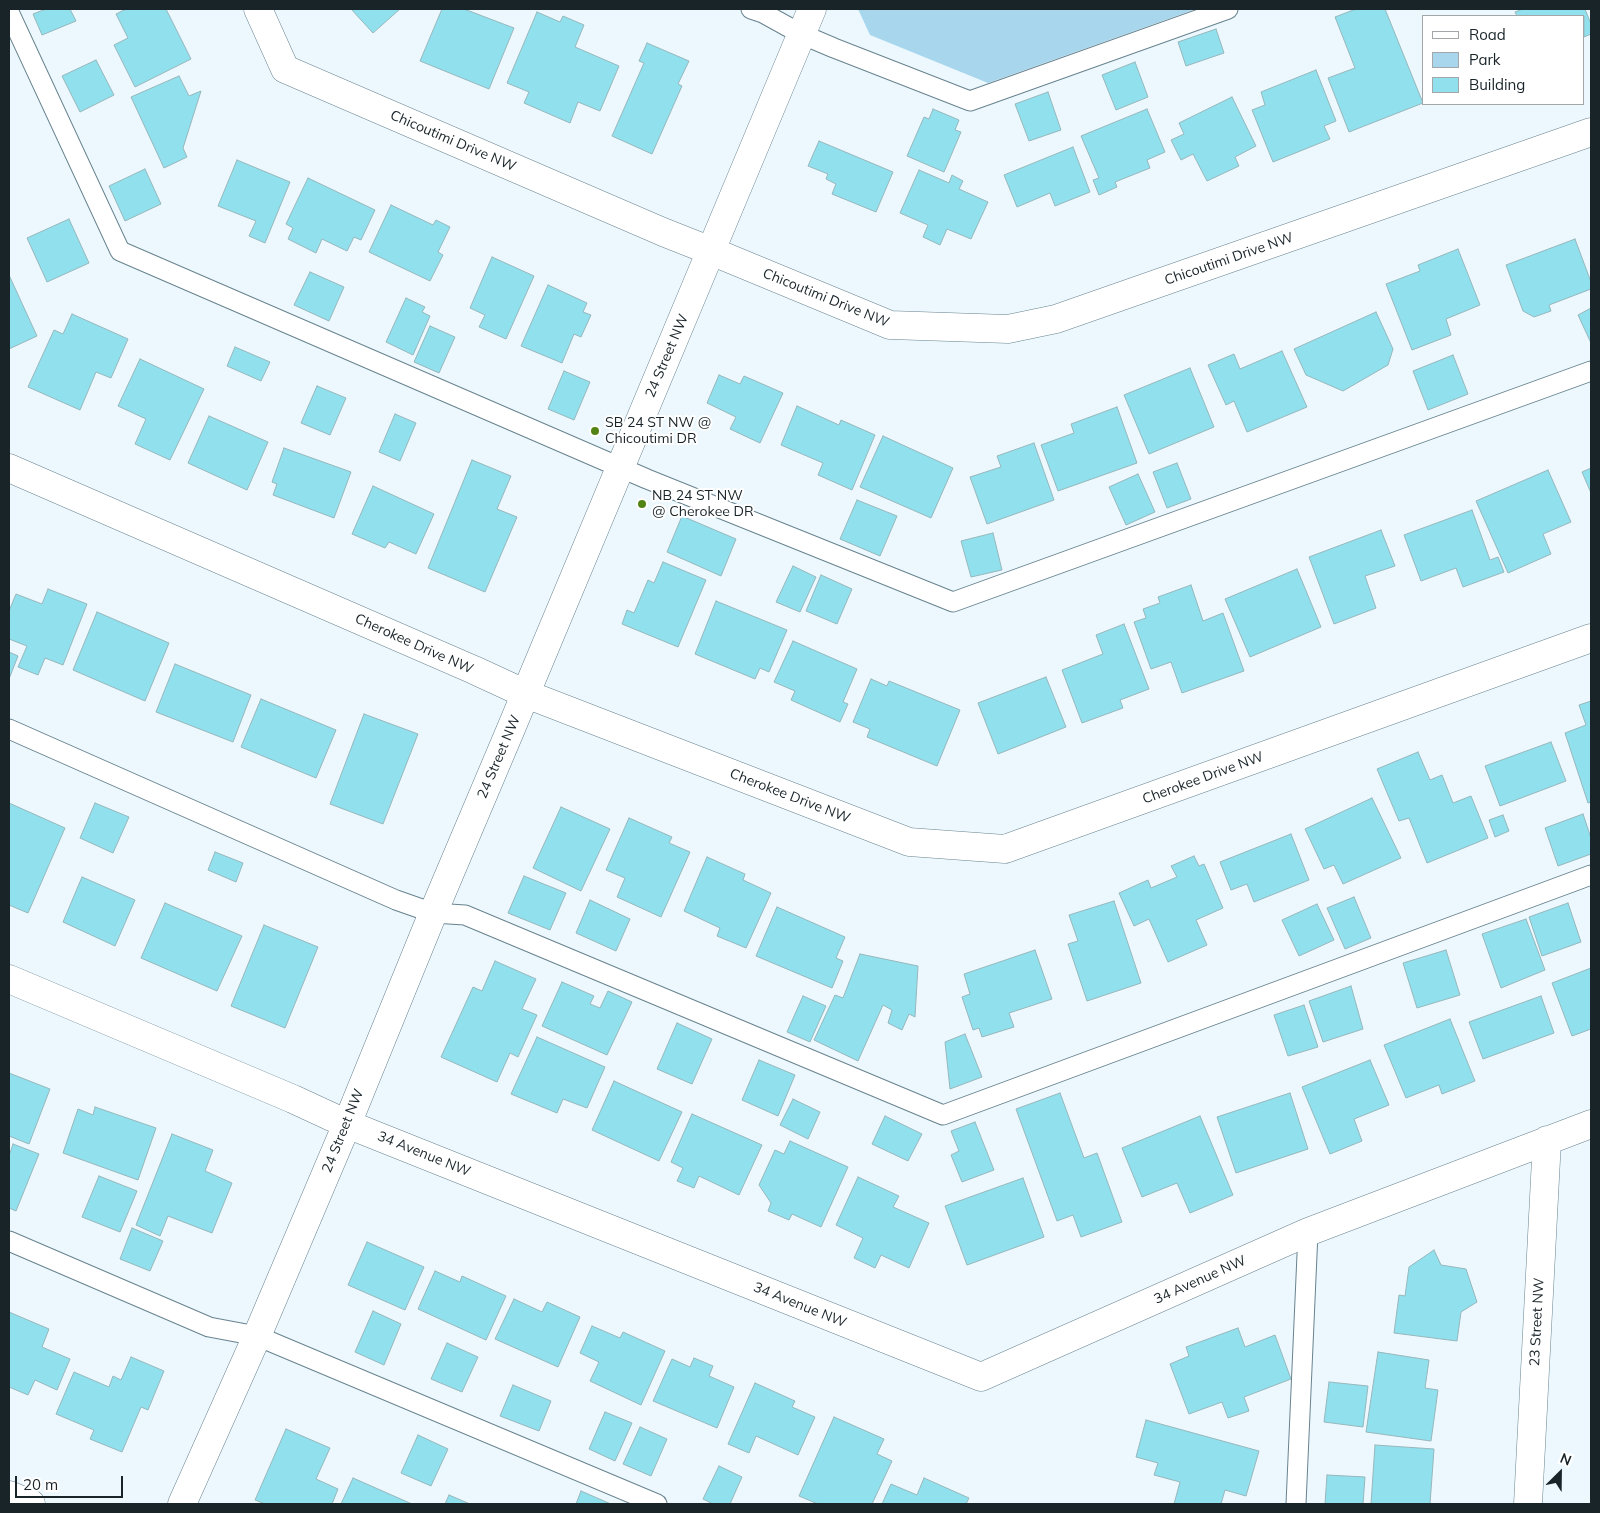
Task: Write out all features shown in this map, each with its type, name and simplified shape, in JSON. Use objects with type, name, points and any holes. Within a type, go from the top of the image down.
[{"type":"street","name":"Chicoutimi Drive NW","points":[[258,9],[286,69],[662,232],[711,250],[890,325],[1008,329],[1056,320],[1591,132]]},
{"type":"street","name":"24 Street NW","points":[[182,1504],[257,1336],[347,1124],[433,913],[812,9]]},
{"type":"street","name":"Cherokee Drive NW","points":[[9,468],[526,694],[909,842],[1005,849],[1591,638]]},
{"type":"street","name":"34 Avenue NW","points":[[9,979],[293,1098],[347,1124],[982,1377],[1308,1232],[1591,1124]]},
{"type":"street","name":"23 Street NW","points":[[1528,1504],[1547,1140]]},
{"type":"street","points":[[9,1495],[31,1504]]},
{"type":"lane","points":[[751,9],[763,13],[801,34],[970,101],[1228,9]]},
{"type":"lane","points":[[9,12],[120,251],[620,468],[953,602],[1591,371]]},
{"type":"lane","points":[[9,729],[396,900],[433,913],[465,915],[943,1115],[1591,874]]},
{"type":"lane","points":[[1296,1504],[1308,1232]]},
{"type":"lane","points":[[9,1241],[209,1327],[257,1336],[657,1504]]},
{"type":"green space","points":[[858,9],[1196,9],[988,83],[870,35]]},
{"type":"building","points":[[46,9],[70,9],[76,21],[42,35],[33,14]]},
{"type":"building","points":[[126,9],[166,9],[191,59],[135,87],[114,45],[128,38],[116,14]]},
{"type":"building","points":[[351,9],[400,9],[373,33]]},
{"type":"building","points":[[442,9],[464,9],[514,28],[489,89],[420,61]]},
{"type":"building","points":[[1356,9],[1385,9],[1422,103],[1349,132],[1328,78],[1355,68],[1335,17]]},
{"type":"building","points":[[1523,9],[1585,9],[1591,24],[1591,34],[1585,37],[1585,15],[1516,15],[1515,12]]},
{"type":"building","points":[[537,12],[560,22],[563,16],[584,25],[575,47],[619,66],[600,111],[578,102],[570,123],[524,103],[529,92],[507,83]]},
{"type":"building","points":[[1216,29],[1224,53],[1186,66],[1178,42]]},
{"type":"building","points":[[647,43],[689,61],[678,84],[682,86],[652,154],[612,136],[644,63],[639,61]]},
{"type":"building","points":[[96,60],[114,95],[80,112],[62,76]]},
{"type":"building","points":[[1135,62],[1148,97],[1116,110],[1102,75]]},
{"type":"building","points":[[1316,70],[1336,121],[1324,126],[1330,139],[1273,162],[1252,110],[1265,105],[1261,92]]},
{"type":"building","points":[[179,76],[189,96],[201,91],[183,148],[187,157],[164,168],[131,97]]},
{"type":"building","points":[[1048,92],[1061,130],[1029,141],[1015,104]]},
{"type":"building","points":[[1232,97],[1256,146],[1235,157],[1239,166],[1207,181],[1193,154],[1181,160],[1171,140],[1184,134],[1179,123]]},
{"type":"building","points":[[933,109],[959,120],[955,130],[961,132],[944,172],[907,156],[924,117],[929,119]]},
{"type":"building","points":[[1147,109],[1165,152],[1147,160],[1150,168],[1115,182],[1117,187],[1099,195],[1093,180],[1099,178],[1081,136]]},
{"type":"building","points":[[819,141],[893,172],[876,212],[832,194],[836,184],[826,179],[828,174],[808,166]]},
{"type":"building","points":[[1073,147],[1090,192],[1055,206],[1050,193],[1017,207],[1004,175]]},
{"type":"building","points":[[237,160],[290,182],[265,243],[249,236],[256,221],[218,206]]},
{"type":"building","points":[[145,169],[161,204],[125,221],[109,186]]},
{"type":"building","points":[[919,170],[949,183],[952,175],[963,181],[959,189],[988,202],[971,239],[947,229],[940,245],[923,237],[928,225],[900,213]]},
{"type":"building","points":[[308,178],[375,210],[361,240],[354,237],[347,251],[322,239],[316,253],[288,239],[293,228],[286,224]]},
{"type":"building","points":[[391,205],[433,225],[436,220],[450,227],[438,252],[443,255],[430,281],[369,252]]},
{"type":"building","points":[[69,219],[89,263],[47,282],[27,238]]},
{"type":"building","points":[[1575,239],[1591,282],[1591,289],[1549,305],[1551,311],[1534,317],[1523,311],[1506,265]]},
{"type":"building","points":[[1458,249],[1480,305],[1446,319],[1451,335],[1412,350],[1386,284],[1420,271],[1418,265]]},
{"type":"building","points":[[492,257],[534,276],[506,339],[479,327],[485,315],[470,308]]},
{"type":"building","points":[[310,272],[344,287],[329,321],[294,305]]},
{"type":"building","points":[[9,275],[37,336],[9,349]]},
{"type":"building","points":[[548,285],[587,303],[583,312],[591,315],[581,337],[574,334],[562,363],[521,346]]},
{"type":"building","points":[[406,298],[425,307],[422,312],[430,316],[413,355],[386,342]]},
{"type":"building","points":[[1591,308],[1591,343],[1578,315]]},
{"type":"building","points":[[1376,312],[1393,349],[1388,365],[1343,391],[1306,375],[1294,349]]},
{"type":"building","points":[[72,314],[128,339],[111,378],[96,372],[80,410],[28,387],[54,330],[63,334]]},
{"type":"building","points":[[430,326],[455,337],[439,373],[414,362]]},
{"type":"building","points":[[235,347],[270,362],[261,381],[227,366]]},
{"type":"building","points":[[1282,351],[1307,407],[1247,432],[1234,401],[1226,405],[1208,365],[1234,354],[1240,369]]},
{"type":"building","points":[[1453,355],[1468,394],[1428,410],[1413,371]]},
{"type":"building","points":[[140,359],[204,389],[170,460],[135,444],[146,419],[118,406]]},
{"type":"building","points":[[1190,368],[1214,427],[1149,454],[1124,395]]},
{"type":"building","points":[[564,371],[590,382],[574,420],[548,409]]},
{"type":"building","points":[[719,375],[740,384],[744,376],[783,393],[760,443],[730,429],[736,417],[707,403]]},
{"type":"building","points":[[317,386],[346,398],[330,435],[301,423]]},
{"type":"building","points":[[797,406],[839,425],[841,420],[875,435],[852,490],[818,475],[823,463],[781,445]]},
{"type":"building","points":[[1117,407],[1137,463],[1058,491],[1041,445],[1074,433],[1071,424]]},
{"type":"building","points":[[395,414],[416,423],[400,461],[379,452]]},
{"type":"building","points":[[209,416],[268,442],[247,490],[188,463]]},
{"type":"building","points":[[883,436],[953,468],[931,518],[860,487]]},
{"type":"building","points":[[1034,443],[1054,500],[987,524],[970,477],[1001,467],[997,456]]},
{"type":"building","points":[[284,448],[351,472],[334,518],[273,495],[277,484],[272,482]]},
{"type":"building","points":[[472,460],[511,476],[497,509],[517,517],[485,592],[428,568]]},
{"type":"building","points":[[1177,463],[1191,499],[1167,508],[1153,472]]},
{"type":"building","points":[[1591,468],[1591,493],[1582,472]]},
{"type":"building","points":[[1548,470],[1571,522],[1543,534],[1551,554],[1508,573],[1476,501]]},
{"type":"building","points":[[1138,474],[1155,512],[1126,525],[1109,487]]},
{"type":"building","points":[[373,486],[434,514],[416,554],[389,542],[385,548],[352,534]]},
{"type":"building","points":[[857,500],[897,516],[880,556],[840,539]]},
{"type":"building","points":[[1472,510],[1490,560],[1498,557],[1504,572],[1463,587],[1456,568],[1421,581],[1404,535]]},
{"type":"building","points":[[682,516],[736,539],[721,576],[667,552]]},
{"type":"building","points":[[1381,530],[1395,566],[1365,576],[1376,608],[1334,624],[1309,557]]},
{"type":"building","points":[[993,533],[1002,570],[971,577],[961,541]]},
{"type":"building","points":[[663,562],[706,580],[678,647],[622,624],[627,610],[634,613],[648,580],[654,583]]},
{"type":"building","points":[[793,566],[816,577],[800,612],[776,602]]},
{"type":"building","points":[[1297,569],[1321,627],[1250,657],[1225,599]]},
{"type":"building","points":[[821,575],[852,589],[837,624],[806,611]]},
{"type":"building","points":[[1191,585],[1203,621],[1223,613],[1244,671],[1182,693],[1171,662],[1151,669],[1134,622],[1146,618],[1143,609],[1160,603],[1158,597]]},
{"type":"building","points":[[48,589],[87,604],[63,665],[45,658],[38,675],[18,667],[27,646],[9,639],[9,611],[16,594],[42,604]]},
{"type":"building","points":[[716,601],[787,630],[769,672],[760,668],[755,679],[695,654]]},
{"type":"building","points":[[97,612],[169,643],[145,701],[73,670]]},
{"type":"building","points":[[1124,624],[1149,689],[1120,700],[1123,708],[1082,723],[1062,670],[1103,654],[1096,635]]},
{"type":"building","points":[[793,641],[857,669],[843,702],[848,704],[840,722],[791,700],[795,691],[774,682]]},
{"type":"building","points":[[9,652],[18,656],[9,679]]},
{"type":"building","points":[[175,664],[251,695],[233,742],[156,712]]},
{"type":"building","points":[[1046,677],[1066,727],[998,754],[978,703]]},
{"type":"building","points":[[871,679],[887,686],[889,681],[960,710],[937,766],[867,737],[870,729],[853,722]]},
{"type":"building","points":[[261,699],[336,730],[316,778],[241,747]]},
{"type":"building","points":[[1591,701],[1591,802],[1588,803],[1565,733],[1586,725],[1579,705]]},
{"type":"building","points":[[364,714],[418,734],[383,824],[330,804]]},
{"type":"building","points":[[1551,742],[1566,781],[1500,806],[1485,766]]},
{"type":"building","points":[[1418,752],[1430,780],[1442,775],[1453,803],[1471,796],[1488,838],[1427,863],[1409,818],[1399,821],[1377,769]]},
{"type":"building","points":[[1372,798],[1401,858],[1343,884],[1334,865],[1324,869],[1305,829]]},
{"type":"building","points":[[9,803],[65,828],[28,913],[9,905]]},
{"type":"building","points":[[95,803],[129,817],[113,853],[80,838]]},
{"type":"building","points":[[561,807],[610,829],[581,891],[533,868]]},
{"type":"building","points":[[1583,814],[1591,838],[1591,854],[1558,866],[1545,828]]},
{"type":"building","points":[[1503,815],[1509,831],[1495,837],[1489,820]]},
{"type":"building","points":[[629,818],[672,837],[669,843],[690,852],[661,917],[617,897],[625,878],[606,870]]},
{"type":"building","points":[[1291,834],[1309,880],[1254,902],[1247,884],[1231,890],[1220,862]]},
{"type":"building","points":[[215,852],[243,863],[236,882],[208,870]]},
{"type":"building","points":[[1194,856],[1199,866],[1204,864],[1223,908],[1196,920],[1207,945],[1168,962],[1149,919],[1134,926],[1119,893],[1148,880],[1151,888],[1177,877],[1171,866]]},
{"type":"building","points":[[707,857],[745,874],[743,880],[771,893],[746,948],[717,936],[720,928],[684,911]]},
{"type":"building","points":[[524,876],[566,893],[550,930],[508,913]]},
{"type":"building","points":[[82,877],[135,900],[115,946],[63,922]]},
{"type":"building","points":[[1354,897],[1371,938],[1345,949],[1327,908]]},
{"type":"building","points":[[590,900],[630,919],[616,951],[576,933]]},
{"type":"building","points":[[1114,901],[1141,983],[1087,1001],[1068,944],[1078,941],[1069,915]]},
{"type":"building","points":[[165,903],[242,936],[217,991],[141,958]]},
{"type":"building","points":[[1568,903],[1581,942],[1542,956],[1529,917]]},
{"type":"building","points":[[1317,904],[1334,940],[1299,956],[1282,920]]},
{"type":"building","points":[[777,907],[845,937],[836,958],[843,961],[832,988],[756,956]]},
{"type":"building","points":[[1526,919],[1545,970],[1501,988],[1482,934]]},
{"type":"building","points":[[264,925],[318,947],[285,1028],[231,1006]]},
{"type":"building","points":[[1035,950],[1052,999],[1009,1013],[1014,1027],[982,1037],[979,1028],[973,1030],[962,997],[970,994],[964,974]]},
{"type":"building","points":[[1446,950],[1460,995],[1417,1008],[1403,963]]},
{"type":"building","points":[[860,954],[918,966],[915,1017],[909,1014],[902,1030],[888,1023],[892,1010],[883,1005],[858,1061],[814,1040],[835,995],[843,998]]},
{"type":"building","points":[[495,961],[536,979],[522,1009],[537,1015],[518,1057],[510,1053],[497,1082],[441,1057],[473,987],[482,991]]},
{"type":"building","points":[[1591,968],[1591,1029],[1572,1036],[1552,983]]},
{"type":"building","points":[[562,982],[594,996],[590,1004],[600,1008],[608,991],[632,1002],[607,1055],[542,1026]]},
{"type":"building","points":[[1351,986],[1363,1029],[1323,1042],[1309,1001]]},
{"type":"building","points":[[803,996],[826,1006],[810,1042],[787,1032]]},
{"type":"building","points":[[1541,996],[1554,1033],[1483,1059],[1469,1022]]},
{"type":"building","points":[[1304,1005],[1318,1047],[1288,1056],[1274,1015]]},
{"type":"building","points":[[1450,1019],[1475,1081],[1442,1094],[1439,1085],[1406,1098],[1384,1045]]},
{"type":"building","points":[[677,1023],[712,1039],[692,1084],[657,1069]]},
{"type":"building","points":[[965,1034],[982,1077],[950,1089],[945,1042]]},
{"type":"building","points":[[537,1037],[605,1067],[587,1108],[563,1099],[557,1113],[511,1094]]},
{"type":"building","points":[[759,1060],[795,1075],[778,1116],[742,1100]]},
{"type":"building","points":[[1370,1060],[1389,1105],[1354,1119],[1362,1141],[1330,1154],[1302,1087]]},
{"type":"building","points":[[9,1073],[50,1089],[29,1144],[9,1136]]},
{"type":"building","points":[[614,1081],[682,1112],[659,1161],[592,1130]]},
{"type":"building","points":[[1060,1093],[1084,1158],[1097,1153],[1122,1222],[1081,1237],[1073,1215],[1057,1221],[1016,1109]]},
{"type":"building","points":[[1290,1093],[1308,1149],[1236,1173],[1217,1117]]},
{"type":"building","points":[[793,1099],[820,1112],[808,1139],[780,1125]]},
{"type":"building","points":[[95,1107],[156,1128],[138,1180],[63,1153],[78,1109],[93,1115]]},
{"type":"building","points":[[692,1114],[762,1145],[739,1195],[699,1176],[694,1188],[677,1181],[683,1168],[671,1162]]},
{"type":"building","points":[[885,1116],[922,1134],[908,1161],[872,1144]]},
{"type":"building","points":[[1200,1116],[1233,1195],[1190,1213],[1177,1183],[1142,1197],[1122,1148]]},
{"type":"building","points":[[975,1122],[994,1170],[962,1182],[951,1155],[959,1151],[951,1131]]},
{"type":"building","points":[[172,1134],[213,1150],[205,1171],[232,1183],[212,1233],[168,1216],[160,1236],[136,1225]]},
{"type":"building","points":[[790,1141],[848,1167],[821,1227],[792,1214],[789,1220],[768,1211],[771,1203],[759,1185],[775,1150],[784,1154]]},
{"type":"building","points":[[13,1144],[39,1154],[16,1211],[9,1208],[9,1156]]},
{"type":"building","points":[[99,1176],[137,1191],[120,1232],[82,1217]]},
{"type":"building","points":[[858,1177],[899,1196],[893,1207],[929,1223],[909,1268],[881,1255],[875,1268],[854,1258],[863,1238],[836,1225]]},
{"type":"building","points":[[1023,1178],[1044,1237],[967,1265],[945,1206]]},
{"type":"building","points":[[132,1228],[163,1241],[150,1271],[120,1259]]},
{"type":"building","points":[[367,1242],[424,1267],[405,1310],[348,1285]]},
{"type":"building","points":[[1434,1250],[1441,1265],[1466,1269],[1477,1302],[1461,1312],[1457,1341],[1394,1333],[1399,1295],[1405,1296],[1409,1267]]},
{"type":"building","points":[[435,1271],[460,1282],[462,1276],[506,1296],[486,1340],[418,1309]]},
{"type":"building","points":[[514,1299],[542,1312],[547,1302],[580,1317],[558,1367],[495,1339]]},
{"type":"building","points":[[373,1311],[401,1324],[384,1365],[355,1352]]},
{"type":"building","points":[[9,1312],[49,1329],[42,1347],[70,1359],[57,1390],[35,1380],[28,1395],[9,1387]]},
{"type":"building","points":[[592,1326],[620,1338],[623,1332],[665,1351],[641,1405],[590,1381],[599,1362],[580,1353]]},
{"type":"building","points":[[1238,1328],[1245,1347],[1275,1335],[1291,1379],[1244,1397],[1249,1411],[1228,1418],[1222,1402],[1189,1414],[1170,1364],[1189,1356],[1186,1347]]},
{"type":"building","points":[[447,1343],[478,1357],[462,1392],[431,1379]]},
{"type":"building","points":[[1378,1352],[1429,1360],[1425,1388],[1438,1390],[1431,1441],[1366,1432]]},
{"type":"building","points":[[131,1357],[164,1371],[148,1410],[141,1407],[122,1452],[90,1439],[94,1430],[56,1414],[74,1372],[109,1387],[113,1376],[121,1380]]},
{"type":"building","points":[[694,1358],[713,1366],[709,1376],[734,1387],[717,1428],[653,1401],[672,1359],[690,1367]]},
{"type":"building","points":[[1329,1382],[1368,1386],[1363,1427],[1324,1422]]},
{"type":"building","points":[[755,1383],[795,1401],[792,1407],[815,1417],[798,1455],[756,1436],[749,1453],[728,1444]]},
{"type":"building","points":[[513,1385],[551,1401],[539,1431],[500,1416]]},
{"type":"building","points":[[605,1412],[632,1423],[615,1461],[589,1449]]},
{"type":"building","points":[[834,1417],[884,1439],[877,1454],[892,1461],[872,1504],[818,1504],[799,1496]]},
{"type":"building","points":[[1146,1420],[1259,1451],[1246,1496],[1225,1490],[1221,1504],[1174,1504],[1180,1482],[1154,1475],[1158,1463],[1136,1457]]},
{"type":"building","points":[[640,1427],[667,1439],[651,1476],[623,1464]]},
{"type":"building","points":[[286,1429],[330,1448],[316,1479],[338,1489],[332,1504],[265,1504],[255,1500]]},
{"type":"building","points":[[418,1435],[448,1449],[431,1486],[401,1473]]},
{"type":"building","points":[[1375,1445],[1434,1449],[1430,1504],[1371,1504]]},
{"type":"building","points":[[719,1466],[742,1477],[730,1504],[713,1504],[703,1499]]},
{"type":"building","points":[[1327,1475],[1365,1477],[1363,1504],[1325,1504]]},
{"type":"building","points":[[353,1478],[412,1504],[341,1504]]},
{"type":"building","points":[[924,1478],[969,1498],[966,1504],[882,1504],[891,1484],[917,1495]]},
{"type":"building","points":[[581,1491],[611,1504],[576,1504]]},
{"type":"building","points":[[449,1495],[470,1504],[445,1504]]},
{"type":"place","name":"SB 24 ST NW @ Chicoutimi DR","points":[[595,431]]},
{"type":"place","name":"NB 24 ST NW @ Cherokee DR","points":[[642,504]]}]
